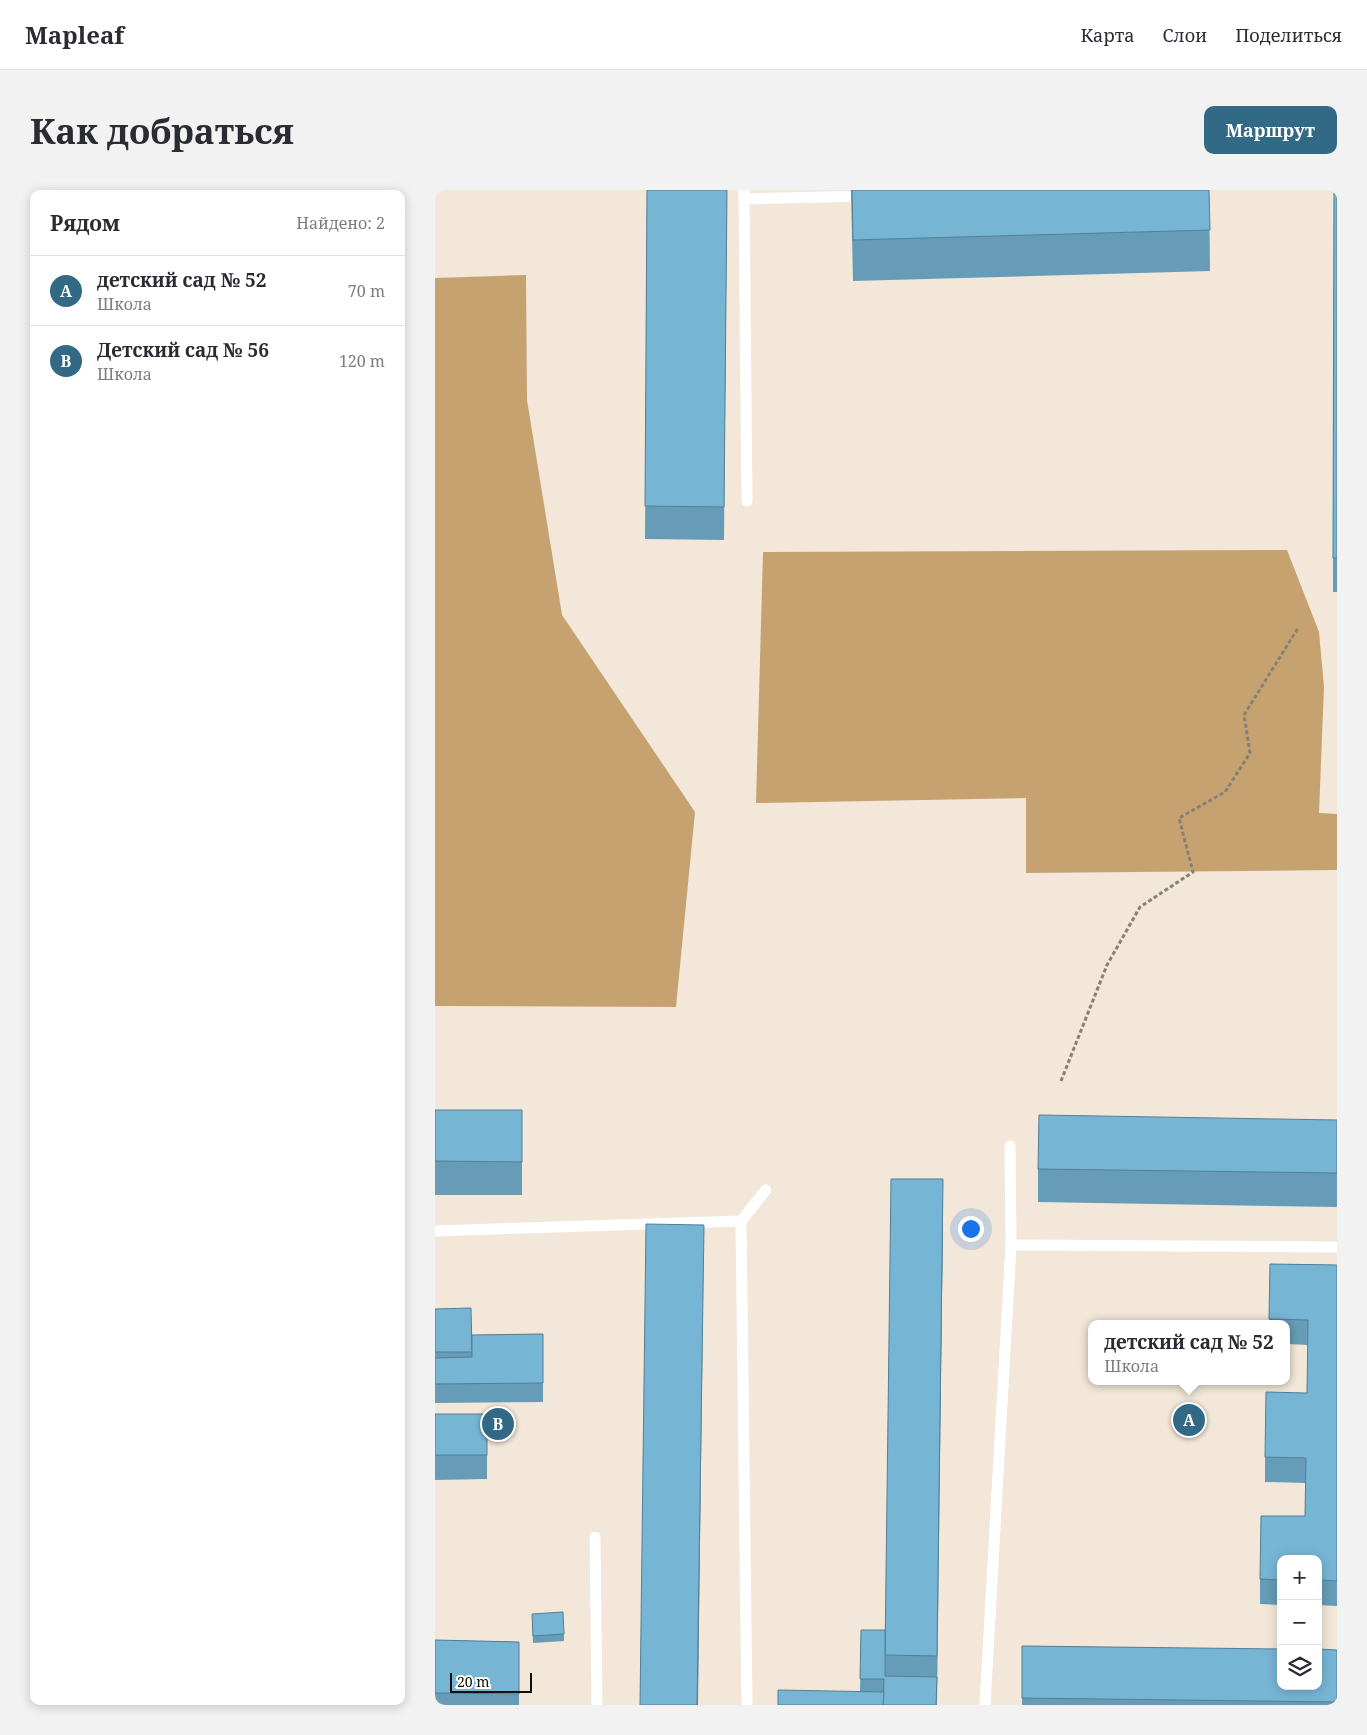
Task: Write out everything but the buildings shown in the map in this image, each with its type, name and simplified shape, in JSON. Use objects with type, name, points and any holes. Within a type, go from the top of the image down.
[{"type":"lane","points":[[747,501],[744,195],[874,196]]},
{"type":"lane","points":[[985,1705],[1011,1245],[1011,1146]]},
{"type":"lane","points":[[747,1705],[741,1221],[766,1190]]},
{"type":"lane","points":[[435,1231],[741,1221]]},
{"type":"lane","points":[[1011,1245],[1337,1246]]},
{"type":"lane","points":[[595,1537],[597,1705]]},
{"type":"path","points":[[1061,1081],[1107,965],[1140,907],[1193,872],[1179,818],[1225,792],[1250,753],[1244,716],[1298,628]]},
{"type":"shaded area","points":[[526,275],[527,400],[562,615],[695,812],[676,1007],[435,1006],[435,278]]},
{"type":"shaded area","points":[[1287,550],[1319,632],[1324,687],[1319,813],[1337,814],[1337,870],[1026,873],[1026,798],[756,803],[763,552]]},
{"type":"place","name":"детский сад № 52","points":[[1189,1420]]},
{"type":"place","name":"Детский сад № 56","points":[[498,1424]]}]
